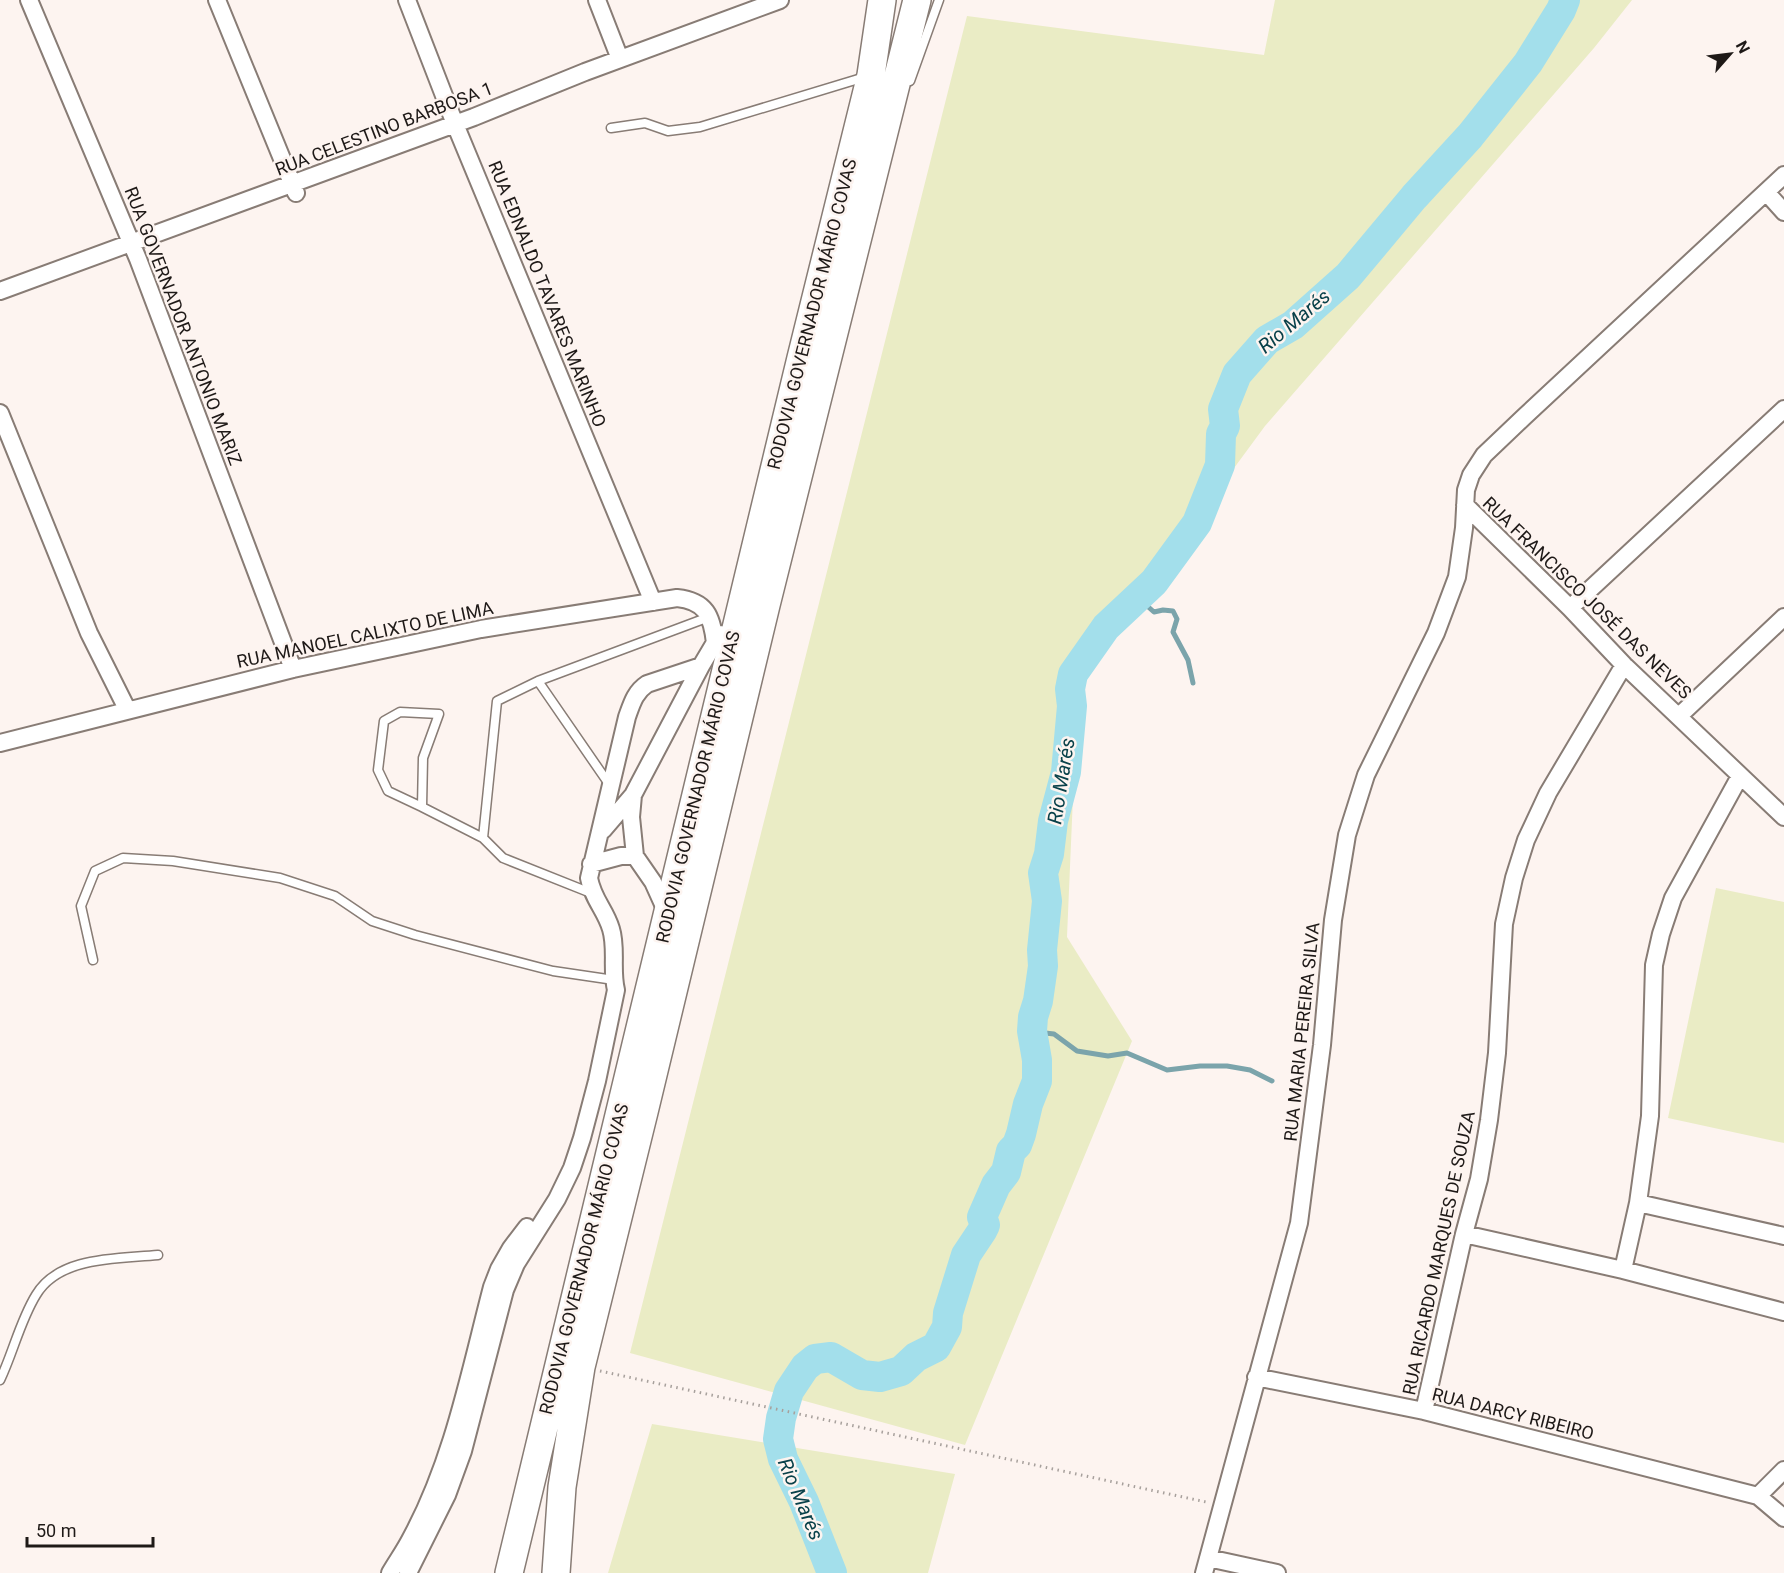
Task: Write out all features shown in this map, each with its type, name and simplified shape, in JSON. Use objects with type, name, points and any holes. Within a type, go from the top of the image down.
[{"type":"highway","name":"RODOVIA GOVERNADOR MÁRIO COVAS","points":[[556,1573],[562,1487],[581,1367],[645,1112],[769,594],[917,0]]},
{"type":"highway","name":"RODOVIA GOVERNADOR MÁRIO COVAS","points":[[509,1573],[871,75],[877,2]]},
{"type":"street","name":"RUA GOVERNADOR ANTONIO MARIZ","points":[[29,0],[132,243],[292,669]]},
{"type":"street","points":[[217,0],[294,189]]},
{"type":"street","name":"RUA EDNALDO TAVARES MARINHO","points":[[406,0],[653,602]]},
{"type":"street","points":[[597,0],[621,59]]},
{"type":"street","name":"RUA CELESTINO BARBOSA 1","points":[[0,291],[132,243],[294,189],[621,59],[780,0]]},
{"type":"street","name":"RUA FRANCISCO JOSÉ DAS NEVES","points":[[1784,175],[1484,455],[1471,476],[1464,506],[1624,665],[1784,817]]},
{"type":"street","points":[[1766,192],[1784,212]]},
{"type":"street","points":[[1570,609],[1784,409]]},
{"type":"street","points":[[0,413],[89,633],[127,710]]},
{"type":"street","name":"RUA MARIA PEREIRA SILVA","points":[[1206,1565],[1299,1223],[1320,1067],[1334,920],[1347,835],[1366,775],[1436,633],[1457,577],[1464,528],[1464,506]]},
{"type":"street","points":[[601,833],[633,795],[701,666],[744,594]]},
{"type":"street","name":"RUA MANOEL CALIXTO DE LIMA","points":[[0,743],[292,669],[481,629],[677,598],[688,599],[704,608],[710,616]]},
{"type":"street","points":[[710,616],[715,643]]},
{"type":"street","points":[[1679,716],[1784,617]]},
{"type":"street","name":"RUA RICARDO MARQUES DE SOUZA","points":[[1424,1411],[1464,1234],[1479,1179],[1489,1120],[1497,1053],[1504,924],[1514,878],[1526,840],[1548,793],[1624,665]]},
{"type":"street","points":[[408,1573],[447,1495],[463,1451],[505,1290],[516,1264],[557,1199],[572,1168],[597,1081],[616,990],[612,931],[591,893],[589,878],[627,717],[635,695],[647,684],[701,666]]},
{"type":"street","points":[[1623,1270],[1638,1203],[1650,1116],[1654,965],[1661,934],[1673,898],[1740,776]]},
{"type":"street","points":[[633,795],[635,856],[653,882],[667,912]]},
{"type":"street","points":[[591,864],[621,856],[635,856]]},
{"type":"street","points":[[390,1573],[416,1528],[433,1491],[453,1434],[492,1287],[499,1269],[511,1248],[547,1199],[565,1160],[608,988],[614,980]]},
{"type":"street","points":[[1638,1203],[1784,1236]]},
{"type":"street","points":[[1464,1234],[1623,1270],[1784,1312]]},
{"type":"street","name":"RUA DARCY RIBEIRO","points":[[1256,1377],[1424,1411],[1758,1496]]},
{"type":"street","points":[[1784,1470],[1758,1496],[1784,1518]]},
{"type":"street","points":[[1206,1565],[1277,1573]]},
{"type":"lane","points":[[908,87],[939,0]]},
{"type":"lane","points":[[611,128],[645,123],[668,131],[700,127],[871,75]]},
{"type":"lane","points":[[872,186],[900,108]]},
{"type":"lane","points":[[483,838],[497,700],[538,681],[710,616]]},
{"type":"lane","points":[[538,681],[611,786]]},
{"type":"lane","points":[[422,807],[423,758],[439,714],[400,712],[384,721],[378,770],[388,791],[483,838],[503,858],[591,893]]},
{"type":"lane","points":[[93,960],[81,906],[95,871],[123,858],[173,861],[280,878],[335,896],[372,921],[415,935],[553,971],[614,980]]},
{"type":"lane","points":[[0,1380],[36,1294],[48,1279],[67,1268],[87,1263],[158,1255]]},
{"type":"path","points":[[581,1367],[770,1406],[1223,1506]]},
{"type":"green space","points":[[1275,0],[1632,0],[1594,48],[1265,426],[1078,680],[1067,937],[1132,1041],[965,1445],[630,1353],[967,16],[1264,55]]},
{"type":"green space","points":[[1716,888],[1784,902],[1784,1143],[1668,1118]]},
{"type":"green space","points":[[652,1424],[955,1474],[928,1573],[608,1573]]},
{"type":"waterway","name":"Rio Marés","points":[[832,1573],[804,1502],[783,1459],[778,1439],[781,1418],[789,1391],[805,1367],[815,1359],[831,1357],[862,1375],[880,1377],[901,1371],[916,1357],[936,1347],[947,1327],[948,1313],[966,1255],[985,1225],[982,1217],[996,1185],[1006,1172],[1011,1151],[1017,1145],[1037,1081],[1037,1060],[1032,1031],[1043,966],[1042,950],[1047,901],[1043,873],[1066,772],[1072,706],[1070,689],[1073,674],[1106,627],[1154,582],[1197,523],[1220,465],[1221,434],[1225,426],[1223,409],[1237,374],[1267,340],[1293,325],[1348,276],[1414,197],[1470,136],[1528,63],[1565,0]]},
{"type":"waterway","points":[[1137,597],[1154,612],[1173,611],[1177,619],[1173,632],[1188,660],[1193,683]]},
{"type":"waterway","points":[[1034,1038],[1045,1033],[1054,1034],[1077,1051],[1108,1056],[1127,1053],[1167,1070],[1227,1066],[1250,1070],[1272,1081]]}]
